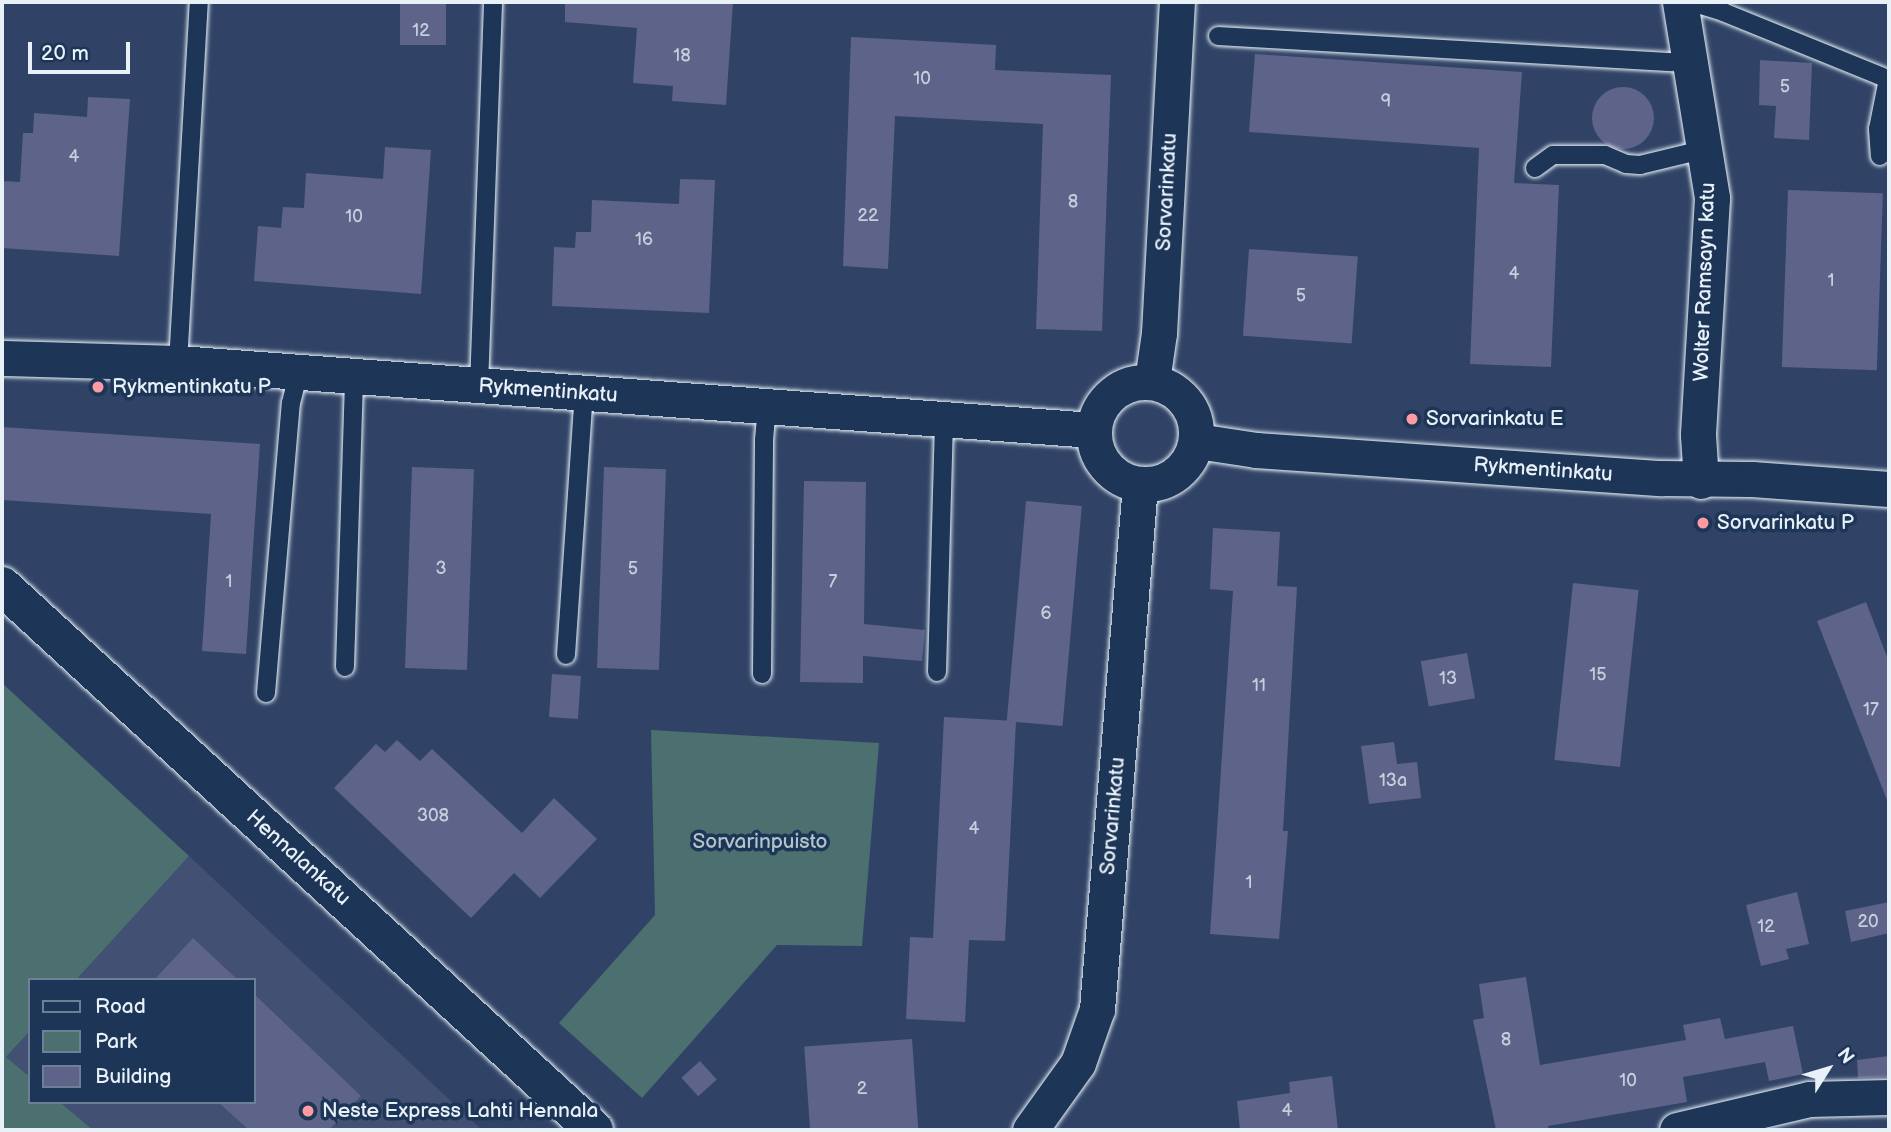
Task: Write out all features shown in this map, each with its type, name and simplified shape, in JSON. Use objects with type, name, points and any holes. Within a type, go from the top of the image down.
[{"type":"street","name":"Sorvarinkatu","points":[[1152,381],[1159,334],[1178,2]]},
{"type":"street","name":"Wolter Ramsayn katu","points":[[1680,2],[1712,198],[1698,435],[1701,481]]},
{"type":"street","name":"Rykmentinkatu","points":[[2,358],[178,363],[1093,430]]},
{"type":"street","points":[[1152,381],[1177,392],[1195,417],[1197,440],[1186,466],[1166,481],[1140,485],[1119,477],[1099,456],[1093,430],[1102,404],[1124,386],[1152,381]]},
{"type":"street","name":"Rykmentinkatu","points":[[1197,440],[1256,450],[1701,481],[1752,479],[1889,489]]},
{"type":"street","name":"Sorvarinkatu","points":[[1030,1130],[1078,1063],[1097,1009],[1140,485]]},
{"type":"street","name":"Hennalankatu","points":[[2,586],[594,1130]]},
{"type":"street","points":[[1677,1130],[1809,1099],[1889,1097]]},
{"type":"lane","points":[[178,363],[199,2]]},
{"type":"lane","points":[[479,386],[494,2]]},
{"type":"lane","points":[[1691,2],[1723,12],[1888,79],[1878,129],[1880,156]]},
{"type":"lane","points":[[1218,36],[1672,62]]},
{"type":"lane","points":[[1535,168],[1553,155],[1605,155],[1640,165],[1706,149]]},
{"type":"lane","points":[[266,693],[291,403],[299,372]]},
{"type":"lane","points":[[345,667],[354,376]]},
{"type":"lane","points":[[566,655],[584,393]]},
{"type":"lane","points":[[762,674],[764,440],[767,407]]},
{"type":"lane","points":[[937,672],[944,420]]},
{"type":"shaded area","points":[[189,856],[482,1130],[93,1130],[62,1104],[256,1104],[256,978],[78,978]]},
{"type":"shaded area","points":[[28,1033],[28,1075],[6,1057]]},
{"type":"green space","points":[[2,683],[189,856],[78,978],[28,978],[28,1033],[6,1057],[28,1075],[28,1104],[62,1104],[93,1130],[2,1130]]},
{"type":"green space","name":"Sorvarinpuisto","points":[[651,730],[879,743],[862,946],[777,945],[642,1098],[559,1023],[655,915]]},
{"type":"building","points":[[400,2],[446,2],[446,45],[400,45]]},
{"type":"building","points":[[565,2],[733,2],[726,105],[672,101],[673,86],[633,83],[637,28],[565,22]]},
{"type":"building","points":[[851,37],[996,45],[995,70],[1111,75],[1102,331],[1036,329],[1043,124],[895,116],[888,269],[843,266]]},
{"type":"building","points":[[1255,54],[1522,72],[1514,183],[1559,185],[1551,367],[1470,364],[1479,148],[1249,132]]},
{"type":"building","points":[[1760,60],[1812,63],[1809,140],[1774,138],[1776,106],[1759,105]]},
{"type":"building","points":[[1617,87],[1629,87],[1645,96],[1652,106],[1652,130],[1645,140],[1629,149],[1617,149],[1606,144],[1597,135],[1592,124],[1592,112],[1597,101],[1606,92]]},
{"type":"building","points":[[88,97],[130,99],[119,256],[2,248],[2,181],[20,182],[23,133],[33,133],[34,113],[87,117]]},
{"type":"building","points":[[385,147],[431,150],[421,294],[254,281],[258,226],[281,228],[283,207],[304,208],[306,173],[383,179]]},
{"type":"building","points":[[680,179],[715,180],[709,313],[552,306],[554,247],[575,248],[576,232],[591,232],[592,200],[679,204]]},
{"type":"building","points":[[1788,190],[1883,193],[1877,370],[1782,367]]},
{"type":"building","points":[[1249,249],[1358,257],[1352,343],[1243,336]]},
{"type":"building","points":[[2,427],[260,444],[246,654],[202,651],[211,514],[2,500]]},
{"type":"building","points":[[412,467],[474,469],[467,670],[405,668]]},
{"type":"building","points":[[604,467],[666,469],[659,670],[597,668]]},
{"type":"building","points":[[804,481],[866,482],[864,624],[925,630],[922,661],[863,656],[863,683],[800,682]]},
{"type":"building","points":[[1026,501],[1082,506],[1063,726],[1007,721]]},
{"type":"building","points":[[1213,528],[1280,532],[1277,586],[1297,587],[1283,831],[1288,831],[1279,939],[1210,934],[1233,591],[1210,589]]},
{"type":"building","points":[[1573,583],[1639,590],[1620,767],[1554,760]]},
{"type":"building","points":[[1866,602],[1889,662],[1887,800],[1817,621]]},
{"type":"building","points":[[1467,653],[1475,698],[1429,706],[1421,661]]},
{"type":"building","points":[[552,674],[581,676],[578,719],[549,717]]},
{"type":"building","points":[[944,717],[1016,721],[1005,941],[969,940],[965,1022],[906,1019],[910,937],[933,938]]},
{"type":"building","points":[[397,740],[420,761],[432,749],[522,833],[554,798],[597,839],[540,898],[514,873],[471,918],[334,788],[376,744],[385,752]]},
{"type":"building","points":[[1394,742],[1397,764],[1417,762],[1421,798],[1369,804],[1361,746]]},
{"type":"building","points":[[1797,892],[1809,944],[1786,949],[1789,959],[1761,966],[1746,905]]},
{"type":"building","points":[[1889,902],[1889,933],[1851,942],[1845,911]]},
{"type":"building","points":[[193,938],[236,978],[156,978]]},
{"type":"building","points":[[1526,977],[1540,1065],[1686,1040],[1683,1025],[1720,1018],[1725,1039],[1793,1026],[1803,1074],[1769,1081],[1765,1062],[1683,1077],[1687,1102],[1548,1126],[1549,1130],[1496,1130],[1473,1020],[1484,1018],[1479,984]]},
{"type":"building","points":[[256,996],[361,1096],[329,1130],[249,1130],[220,1104],[256,1104]]},
{"type":"building","points":[[912,1039],[918,1130],[810,1130],[804,1047]]},
{"type":"building","points":[[1889,1056],[1889,1077],[1858,1078],[1857,1060]]},
{"type":"building","points":[[700,1061],[717,1080],[698,1096],[681,1078]]},
{"type":"building","points":[[1332,1076],[1338,1130],[1240,1130],[1237,1101],[1290,1093],[1289,1082]]},
{"type":"place","name":"Rykmentinkatu P","points":[[98,387]]},
{"type":"place","name":"Sorvarinkatu E","points":[[1412,419]]},
{"type":"place","name":"Sorvarinkatu P","points":[[1703,523]]},
{"type":"place","name":"Neste Express Lahti Hennala","points":[[308,1111]]}]
